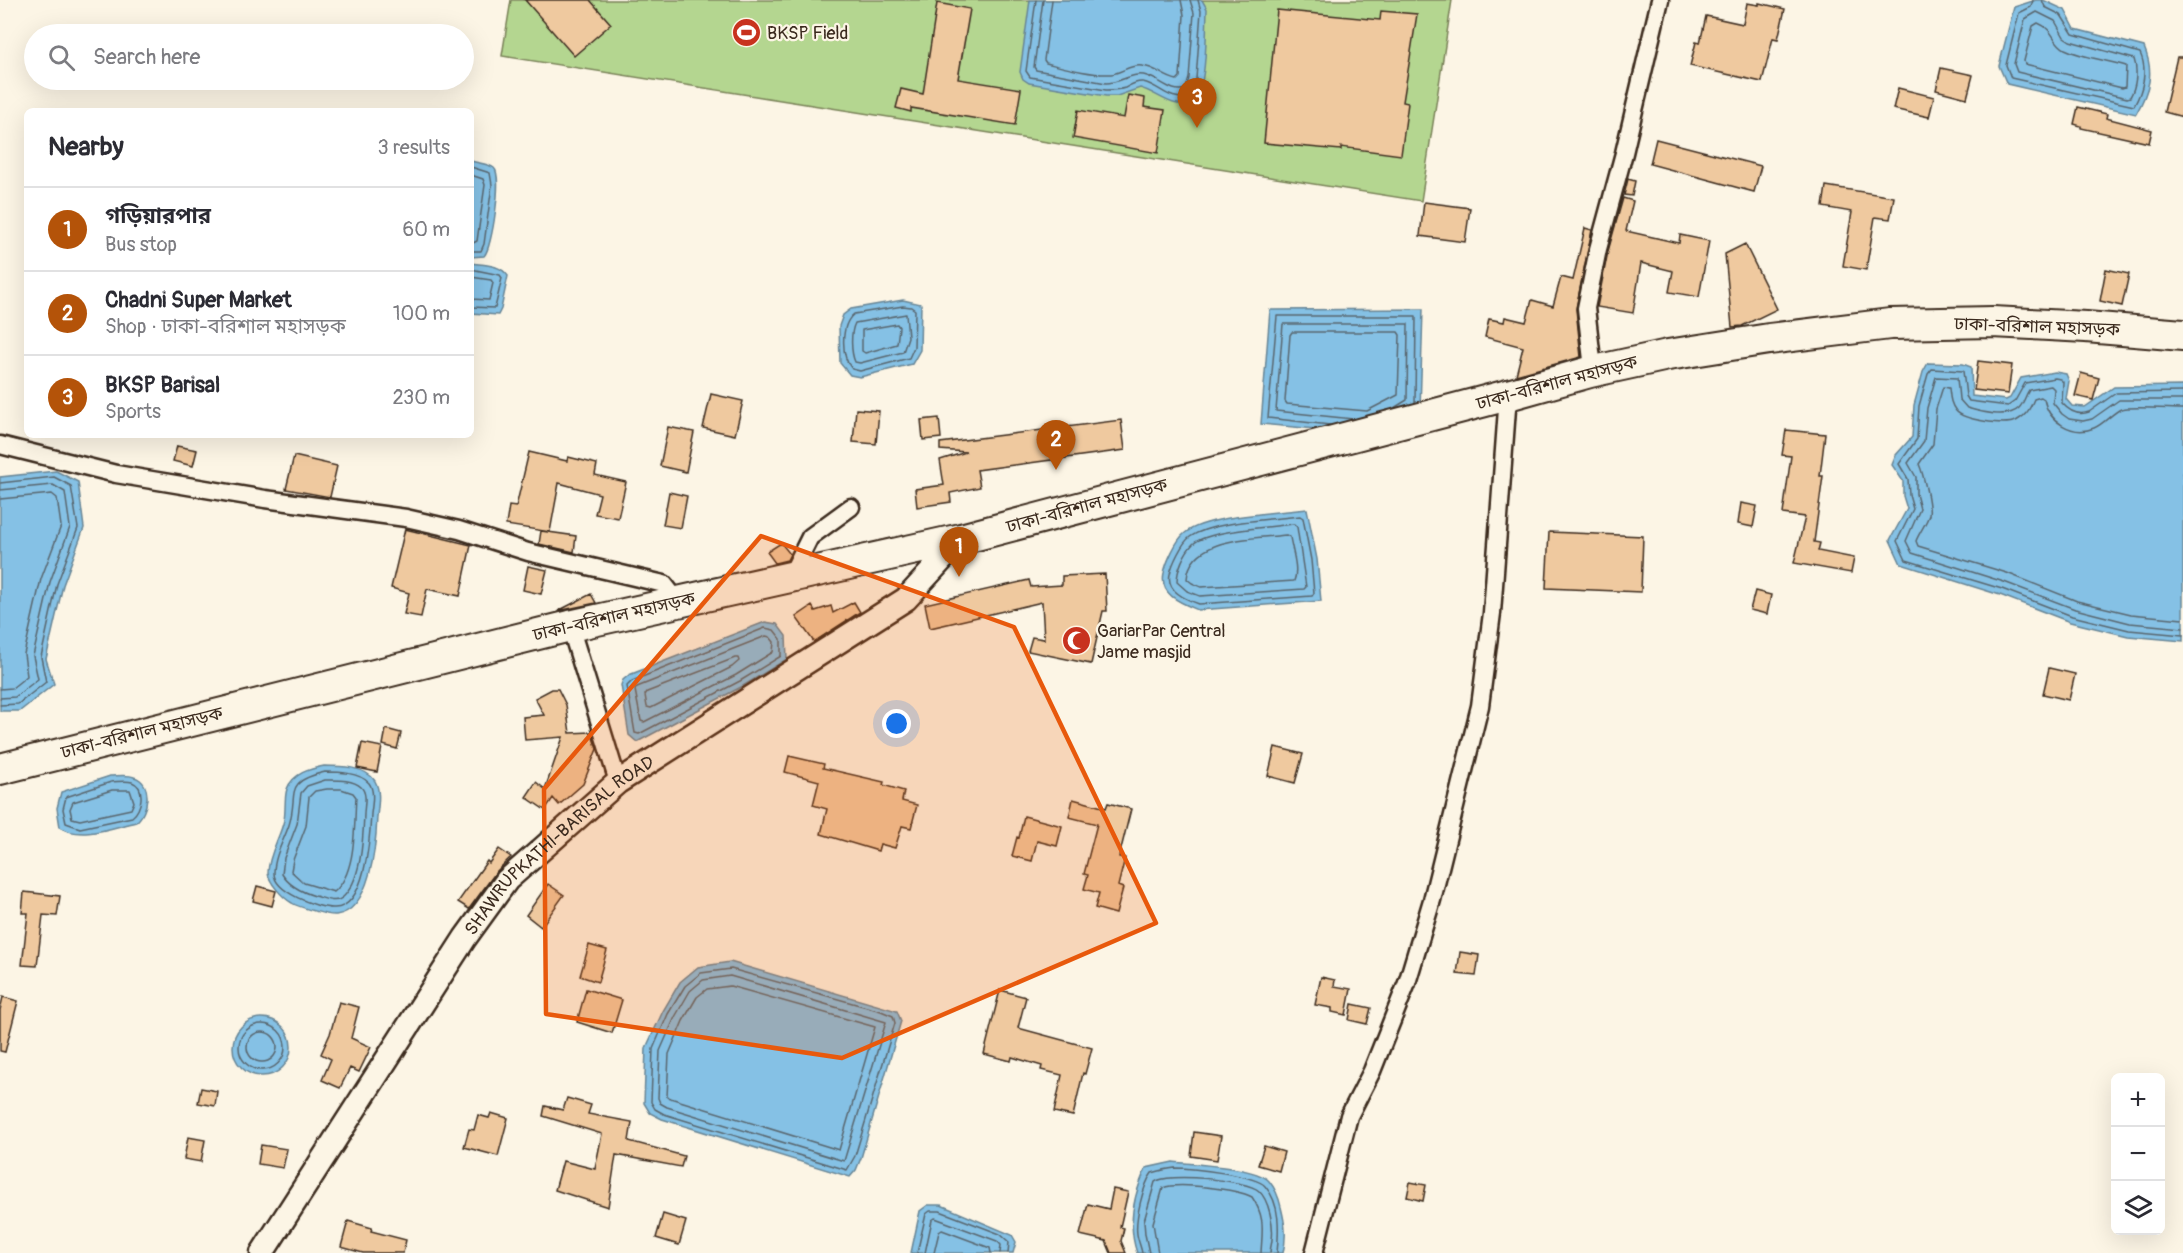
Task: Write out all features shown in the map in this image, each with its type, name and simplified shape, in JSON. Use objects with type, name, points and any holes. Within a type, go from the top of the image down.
[{"type":"highway","name":"ঢাকা-বরিশাল মহাসড়ক","points":[[0,769],[570,626],[961,539],[1590,372],[1668,355],[1769,339],[1890,324],[1993,322],[2183,335]]},
{"type":"main road","name":"SHAWRUPKATHI-BARISAL ROAD","points":[[262,1253],[465,938],[507,880],[618,782],[906,599],[961,539]]},
{"type":"street","points":[[1590,372],[1592,360],[1586,308],[1598,249],[1624,153],[1660,0]]},
{"type":"street","points":[[1314,1253],[1349,1116],[1372,1071],[1407,983],[1432,900],[1480,706],[1492,614],[1508,395]]},
{"type":"street","points":[[0,445],[116,474],[265,499],[406,518],[459,530],[528,552],[664,584],[678,602]]},
{"type":"street","points":[[786,578],[795,567],[810,537],[851,507]]},
{"type":"street","points":[[570,626],[618,782]]},
{"type":"highlighted area","points":[[761,536],[1014,627],[1156,923],[842,1058],[546,1014],[544,789]]},
{"type":"green space","points":[[511,0],[1452,0],[1421,201],[502,56]]},
{"type":"water","points":[[1030,0],[1202,0],[1207,9],[1205,57],[1202,83],[1195,102],[1173,103],[1140,88],[1117,96],[1106,96],[1029,83],[1023,79],[1020,72]]},
{"type":"water","points":[[2043,0],[2065,10],[2075,29],[2144,47],[2150,74],[2147,90],[2136,114],[2007,84],[1999,66],[2014,7]]},
{"type":"water","points":[[474,162],[494,168],[496,174],[495,212],[490,240],[484,256],[474,257]]},
{"type":"water","points":[[474,263],[496,267],[508,276],[498,315],[474,313]]},
{"type":"water","points":[[903,300],[921,304],[920,350],[912,364],[860,377],[850,375],[840,363],[839,326],[843,315],[851,309]]},
{"type":"water","points":[[1423,309],[1420,410],[1372,434],[1261,424],[1270,310]]},
{"type":"water","points":[[1928,363],[1963,364],[1971,367],[1972,396],[2006,400],[2010,398],[2021,378],[2055,372],[2066,374],[2069,381],[2066,399],[2072,406],[2085,407],[2114,387],[2183,386],[2183,641],[2128,636],[2070,622],[2000,595],[1901,564],[1890,540],[1907,509],[1903,496],[1903,481],[1892,465],[1896,455],[1912,437],[1914,405],[1923,372]]},
{"type":"water","points":[[56,471],[78,482],[84,528],[63,585],[46,659],[54,684],[20,711],[0,711],[0,477]]},
{"type":"water","points":[[1307,509],[1317,559],[1321,601],[1198,610],[1168,593],[1163,581],[1164,573],[1172,552],[1185,533],[1209,522]]},
{"type":"water","points":[[765,622],[777,624],[786,636],[787,659],[743,686],[637,742],[629,735],[621,685],[629,675]]},
{"type":"water","points":[[324,766],[352,768],[365,772],[375,781],[379,794],[373,859],[369,875],[357,902],[348,911],[336,915],[314,911],[292,903],[270,880],[268,872],[270,858],[284,820],[287,789],[298,775]]},
{"type":"water","points":[[110,776],[131,776],[140,780],[144,785],[147,798],[140,818],[136,822],[87,833],[68,831],[60,827],[57,808],[61,792]]},
{"type":"water","points":[[730,962],[897,1011],[901,1021],[861,1158],[850,1177],[662,1119],[650,1113],[644,1103],[646,1048],[663,1011],[680,982],[698,967]]},
{"type":"water","points":[[262,1018],[278,1023],[286,1031],[291,1047],[286,1063],[278,1071],[262,1076],[246,1071],[238,1063],[233,1047],[238,1031],[246,1023]]},
{"type":"water","points":[[1173,1162],[1239,1169],[1262,1176],[1269,1181],[1278,1197],[1284,1219],[1283,1253],[1137,1253],[1132,1221],[1141,1179],[1146,1168]]},
{"type":"water","points":[[928,1205],[941,1205],[1012,1235],[1016,1242],[1013,1253],[911,1253],[920,1211]]},
{"type":"building","points":[[525,0],[590,0],[611,24],[574,56]]},
{"type":"building","points":[[937,3],[970,9],[958,79],[1021,89],[1015,125],[911,108],[911,112],[896,108],[901,89],[923,94]]},
{"type":"building","points":[[1747,3],[1759,5],[1759,3],[1785,9],[1778,39],[1773,38],[1762,82],[1690,66],[1696,42],[1700,43],[1706,16],[1743,24]]},
{"type":"building","points":[[1277,10],[1380,20],[1381,11],[1417,14],[1403,102],[1408,103],[1401,155],[1341,147],[1341,150],[1264,143]]},
{"type":"building","points":[[2177,57],[2183,57],[2183,117],[2164,112]]},
{"type":"building","points":[[1941,68],[1973,75],[1967,98],[1936,90]]},
{"type":"building","points":[[1898,88],[1934,97],[1929,117],[1893,109]]},
{"type":"building","points":[[1128,95],[1145,98],[1144,107],[1165,110],[1158,153],[1073,138],[1078,110],[1124,118]]},
{"type":"building","points":[[2078,107],[2107,114],[2106,118],[2152,130],[2149,143],[2081,128],[2074,124]]},
{"type":"building","points":[[1656,139],[1761,166],[1754,192],[1650,164]]},
{"type":"building","points":[[1628,179],[1635,181],[1632,196],[1624,195]]},
{"type":"building","points":[[1826,186],[1894,197],[1890,219],[1875,217],[1866,270],[1843,266],[1852,212],[1823,207]]},
{"type":"building","points":[[1623,198],[1633,201],[1626,231],[1679,243],[1680,235],[1709,241],[1699,297],[1669,292],[1673,271],[1641,263],[1633,313],[1597,307],[1608,251]]},
{"type":"building","points":[[1424,202],[1470,208],[1465,242],[1420,236]]},
{"type":"building","points":[[1585,228],[1592,230],[1576,309],[1581,357],[1516,375],[1523,347],[1485,337],[1489,319],[1504,322],[1505,317],[1526,322],[1532,300],[1553,306],[1561,277],[1573,280]]},
{"type":"building","points":[[1745,244],[1777,309],[1742,326],[1732,327],[1725,254]]},
{"type":"building","points":[[2106,269],[2129,274],[2122,306],[2100,301]]},
{"type":"building","points":[[1978,361],[2012,365],[2008,394],[1974,390]]},
{"type":"building","points":[[2081,373],[2099,378],[2093,400],[2075,396]]},
{"type":"building","points":[[711,394],[743,401],[735,435],[703,428]]},
{"type":"building","points":[[856,409],[879,411],[876,444],[853,442]]},
{"type":"building","points":[[939,418],[941,438],[923,440],[921,420]]},
{"type":"building","points":[[1121,420],[1125,450],[977,470],[980,487],[950,493],[951,502],[917,507],[915,489],[944,485],[940,460],[966,452],[940,450],[940,443]]},
{"type":"building","points":[[668,427],[694,432],[686,472],[660,466]]},
{"type":"building","points":[[1786,430],[1825,434],[1820,476],[1823,476],[1814,542],[1820,543],[1818,551],[1854,558],[1851,573],[1794,563],[1805,517],[1783,514],[1791,456],[1782,455]]},
{"type":"building","points":[[177,446],[197,450],[193,466],[173,461]]},
{"type":"building","points":[[529,452],[567,461],[568,457],[597,464],[595,475],[626,482],[618,518],[595,514],[600,494],[559,483],[550,532],[506,525],[509,506],[516,507]]},
{"type":"building","points":[[294,456],[337,466],[330,497],[286,489]]},
{"type":"building","points":[[669,492],[687,496],[681,528],[663,525]]},
{"type":"building","points":[[1741,503],[1757,506],[1753,527],[1738,524]]},
{"type":"building","points":[[405,529],[471,545],[460,596],[427,589],[421,617],[404,614],[409,593],[391,588]]},
{"type":"building","points":[[541,531],[576,536],[574,552],[539,544]]},
{"type":"building","points":[[1549,532],[1643,536],[1641,592],[1546,588]]},
{"type":"building","points":[[781,543],[790,554],[787,560],[775,563],[767,552]]},
{"type":"building","points":[[528,566],[547,570],[541,594],[523,590]]},
{"type":"building","points":[[1105,574],[1107,611],[1103,611],[1091,664],[1028,651],[1032,637],[1044,639],[1042,602],[930,628],[925,604],[1029,580],[1031,587],[1062,585],[1062,576]]},
{"type":"building","points":[[1755,591],[1771,595],[1767,614],[1750,610]]},
{"type":"building","points":[[591,594],[596,603],[558,611]]},
{"type":"building","points":[[854,602],[860,612],[814,642],[796,617],[812,606],[815,611],[831,606],[833,613]]},
{"type":"building","points":[[2049,668],[2075,674],[2069,700],[2043,694]]},
{"type":"building","points":[[552,689],[558,689],[566,705],[570,733],[591,732],[597,749],[583,784],[559,805],[553,798],[545,810],[526,797],[536,782],[545,789],[563,737],[525,740],[523,717],[544,715],[535,698]]},
{"type":"building","points":[[386,729],[401,733],[397,749],[383,745]]},
{"type":"building","points":[[362,743],[382,747],[377,772],[357,768]]},
{"type":"building","points":[[1275,747],[1303,754],[1295,783],[1268,776]]},
{"type":"building","points":[[789,756],[824,764],[823,768],[884,782],[883,785],[904,791],[902,801],[917,805],[911,828],[902,826],[895,848],[880,844],[878,851],[821,834],[827,809],[813,805],[819,781],[785,772]]},
{"type":"building","points":[[1073,799],[1106,808],[1108,803],[1131,809],[1119,857],[1125,858],[1118,886],[1123,888],[1116,914],[1095,908],[1099,893],[1084,889],[1088,875],[1084,874],[1097,824],[1069,817]]},
{"type":"building","points":[[1024,816],[1062,826],[1057,846],[1037,841],[1032,861],[1012,856]]},
{"type":"building","points":[[499,849],[511,857],[496,872],[469,909],[458,902],[487,861],[489,863]]},
{"type":"building","points":[[548,884],[564,895],[541,927],[526,915]]},
{"type":"building","points":[[257,886],[276,891],[272,906],[253,901]]},
{"type":"building","points":[[24,892],[60,896],[57,916],[43,915],[37,966],[22,965],[28,913],[22,913]]},
{"type":"building","points":[[589,945],[607,950],[598,982],[580,976]]},
{"type":"building","points":[[1460,952],[1479,955],[1476,976],[1457,974]]},
{"type":"building","points":[[1321,977],[1335,980],[1334,986],[1351,989],[1346,1015],[1332,1012],[1332,1008],[1315,1005]]},
{"type":"building","points":[[586,989],[622,1000],[612,1033],[577,1022]]},
{"type":"building","points":[[1000,990],[1026,997],[1018,1028],[1092,1048],[1085,1074],[1083,1073],[1073,1116],[1054,1112],[1062,1075],[1041,1070],[1042,1066],[1012,1057],[1011,1061],[984,1054]]},
{"type":"building","points":[[3,997],[18,1001],[5,1052],[0,1051],[0,1010]]},
{"type":"building","points":[[339,1002],[359,1007],[351,1038],[371,1047],[359,1072],[350,1068],[340,1088],[322,1080],[331,1059],[321,1054],[330,1034]]},
{"type":"building","points":[[1352,1004],[1371,1008],[1367,1024],[1349,1020]]},
{"type":"building","points":[[201,1088],[217,1091],[215,1106],[198,1103]]},
{"type":"building","points":[[567,1098],[591,1105],[588,1114],[632,1122],[629,1141],[684,1156],[681,1167],[616,1155],[608,1207],[555,1190],[563,1161],[595,1169],[602,1134],[543,1116],[545,1106],[563,1110]]},
{"type":"building","points":[[491,1113],[508,1118],[498,1156],[464,1147],[469,1129],[474,1130],[478,1115],[489,1118]]},
{"type":"building","points":[[1194,1132],[1221,1136],[1217,1160],[1191,1156]]},
{"type":"building","points":[[188,1137],[205,1140],[201,1162],[184,1159]]},
{"type":"building","points":[[261,1145],[287,1149],[283,1168],[258,1164]]},
{"type":"building","points":[[1264,1146],[1284,1152],[1279,1171],[1258,1165]]},
{"type":"building","points":[[1410,1182],[1426,1185],[1423,1201],[1407,1197]]},
{"type":"building","points":[[1113,1189],[1128,1192],[1120,1227],[1124,1228],[1121,1241],[1126,1253],[1111,1253],[1106,1241],[1080,1235],[1088,1204],[1109,1209]]},
{"type":"building","points":[[663,1214],[686,1221],[679,1245],[656,1238]]},
{"type":"building","points":[[348,1221],[372,1228],[371,1231],[406,1240],[403,1253],[363,1253],[341,1247]]},
{"type":"place","name":"BKSP Field","points":[[746,33]]},
{"type":"place","name":"BKSP Barisal","points":[[1197,128]]},
{"type":"place","name":"Chadni Super Market","points":[[1056,470]]},
{"type":"place","name":"গড়িয়ারপার","points":[[959,577]]},
{"type":"place","name":"GariarPar Central Jame masjid","points":[[1076,641]]}]
